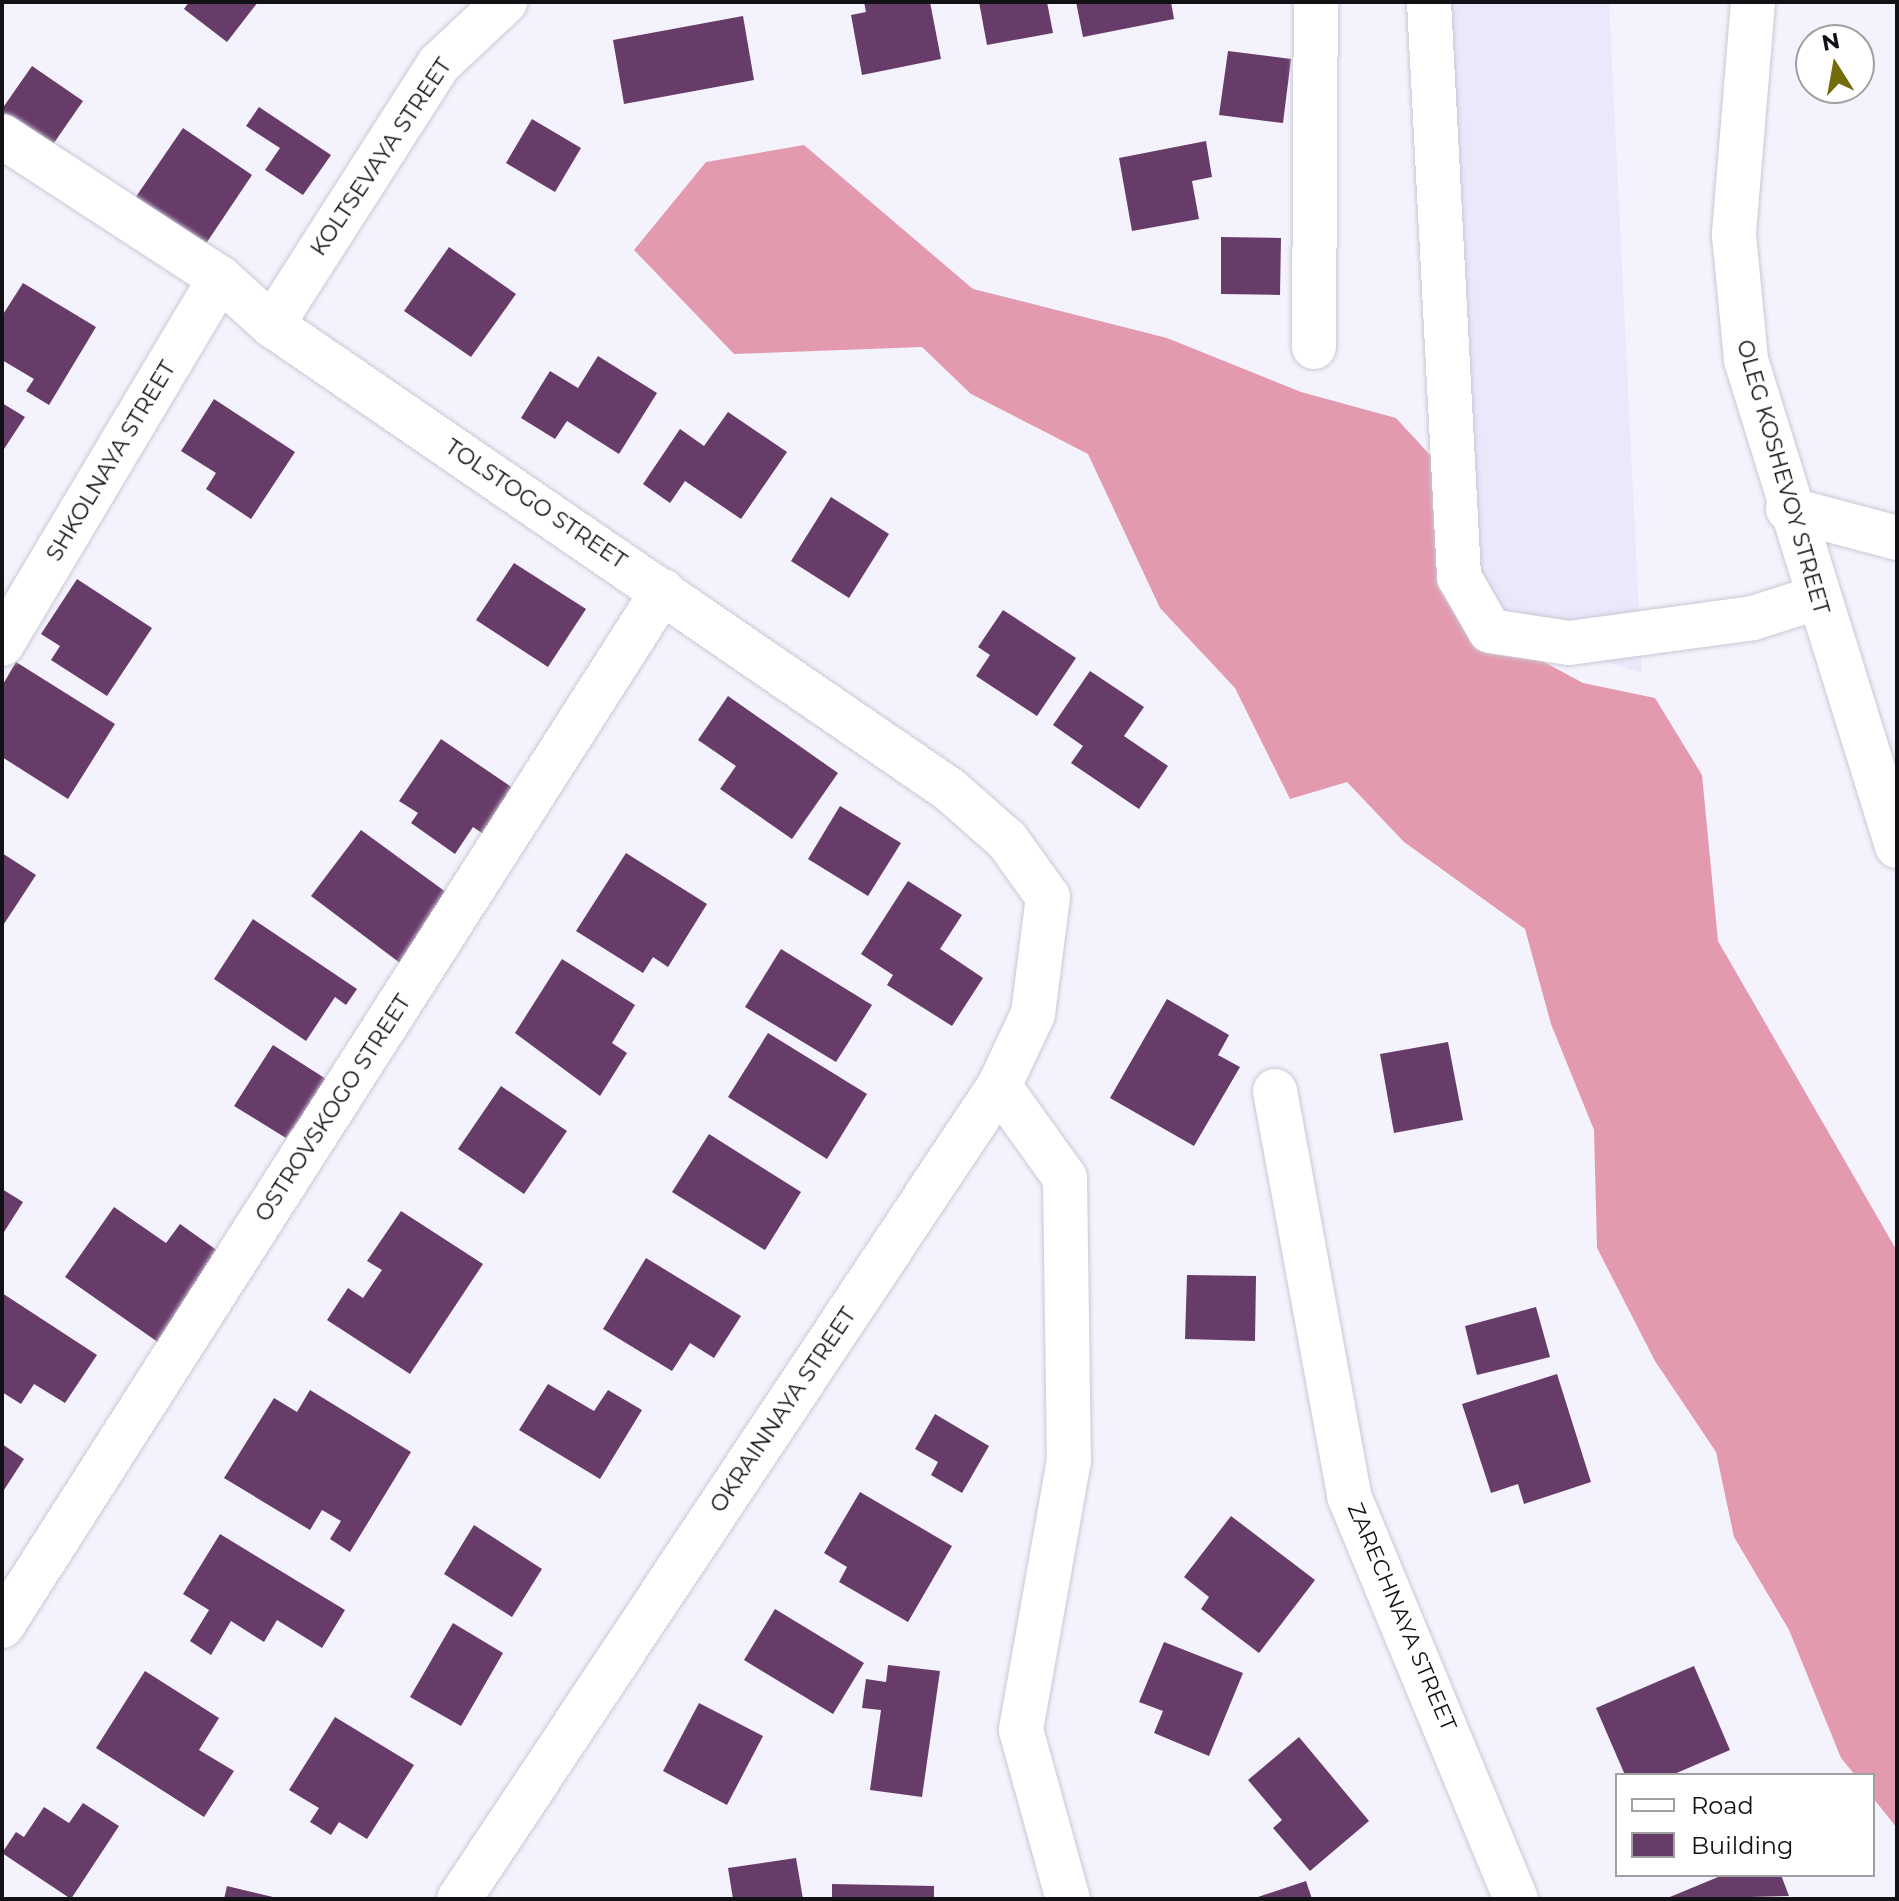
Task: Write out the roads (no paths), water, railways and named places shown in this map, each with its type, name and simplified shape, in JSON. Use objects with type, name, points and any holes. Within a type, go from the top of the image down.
[{"type":"street","name":"KOLTSEVAYA STREET","points":[[272,325],[439,64],[505,2]]},
{"type":"street","points":[[1314,347],[1316,2]]},
{"type":"street","points":[[1429,2],[1459,577],[1490,631],[1569,643],[1753,618],[1816,598]]},
{"type":"street","name":"OLEG KOSHEVOY STREET","points":[[1753,2],[1734,292],[1788,509],[1897,846]]},
{"type":"street","name":"TOLSTOGO STREET","points":[[2,136],[220,278],[272,325],[950,790],[1007,840],[1048,897]]},
{"type":"street","name":"SHKOLNAYA STREET","points":[[2,644],[220,278]]},
{"type":"street","points":[[1788,509],[1897,538]]},
{"type":"street","name":"OSTROVSKOGO STREET","points":[[2,1626],[663,591]]},
{"type":"street","name":"OKRAINNAYA STREET","points":[[459,1899],[999,1086],[1033,1014],[1048,897]]},
{"type":"street","points":[[999,1086],[1065,1178],[1069,1460],[1021,1730],[1068,1899]]},
{"type":"street","name":"ZARECHNAYA STREET","points":[[1275,1091],[1349,1496],[1516,1899]]}]
